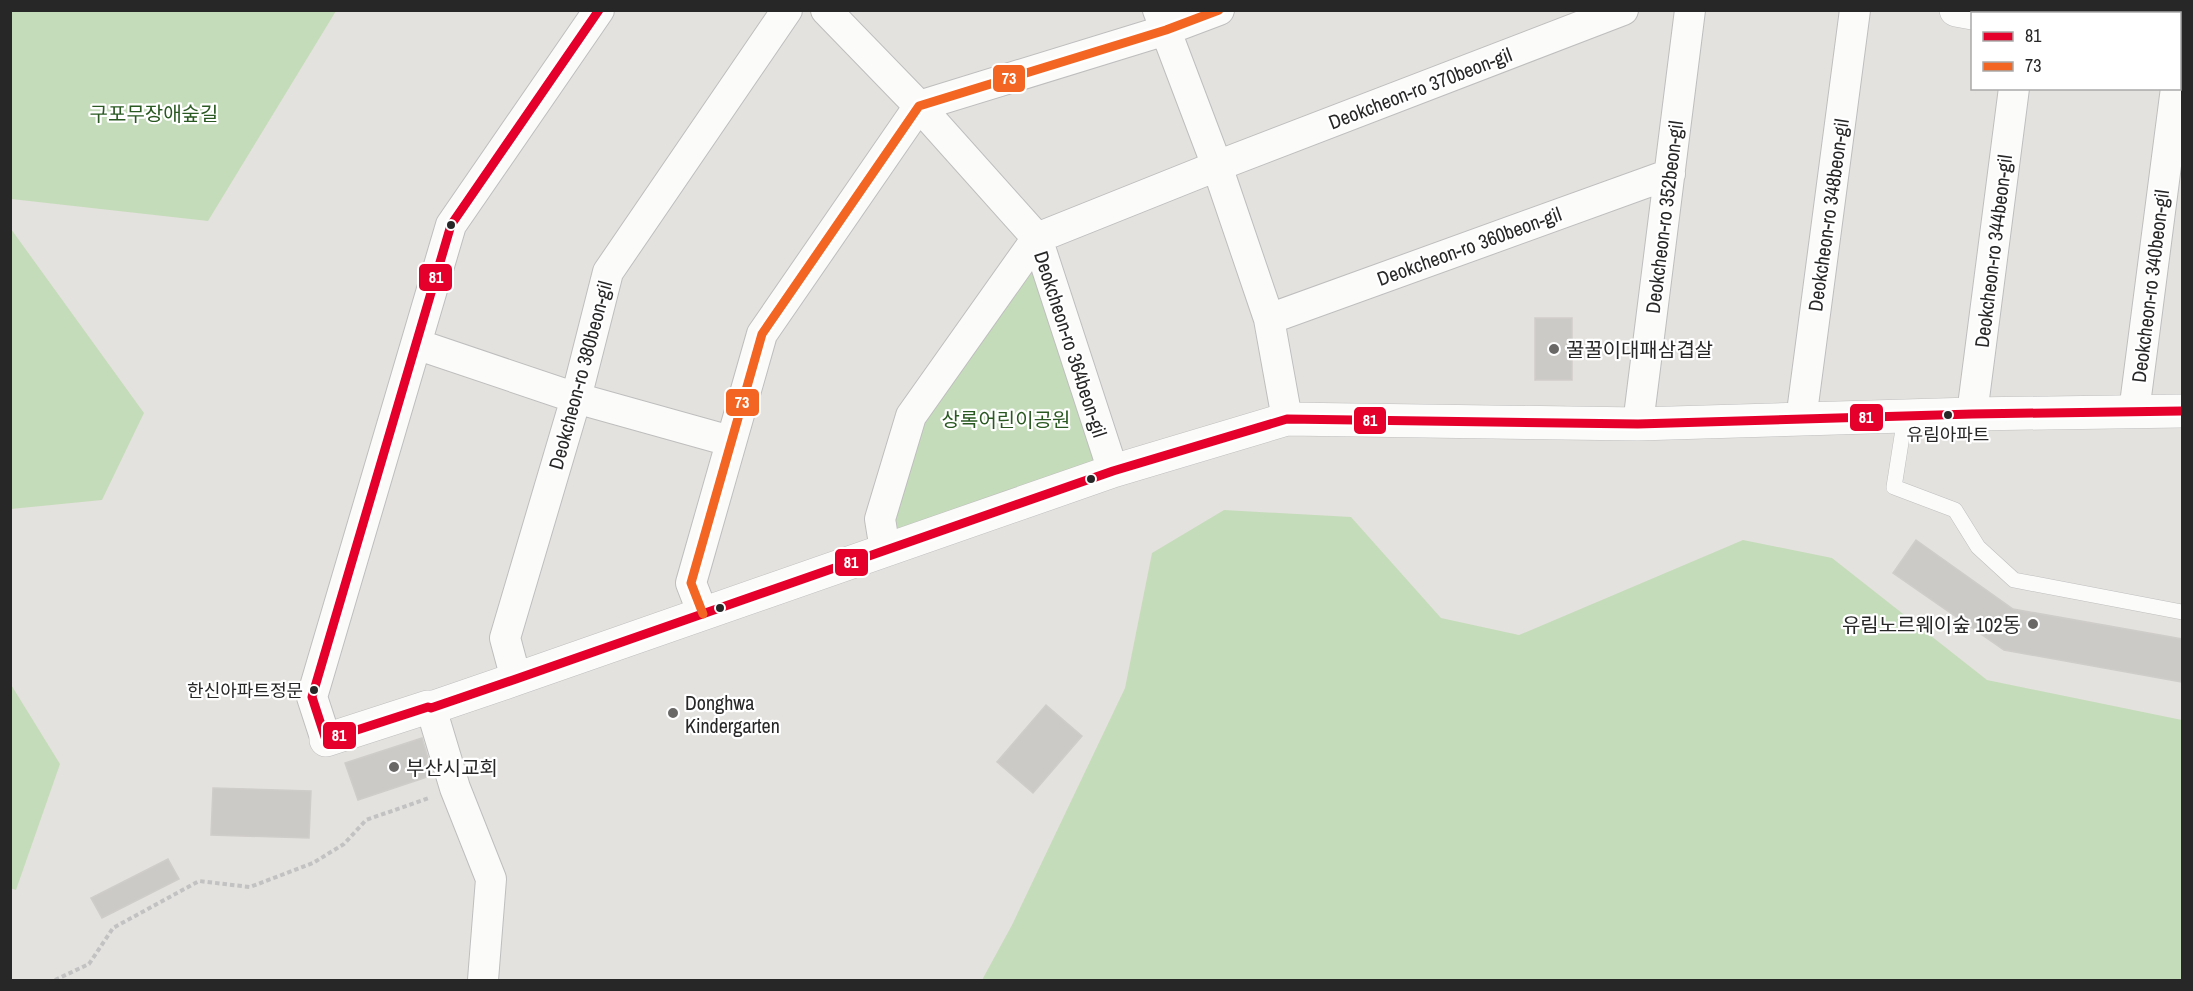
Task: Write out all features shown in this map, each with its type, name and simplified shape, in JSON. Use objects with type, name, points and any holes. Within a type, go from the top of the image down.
[{"type":"main road","points":[[1956,10],[1971,13]]},
{"type":"main road","points":[[326,740],[516,679],[1113,471],[1287,419],[1638,424],[1972,414],[2182,411]]},
{"type":"street","points":[[326,740],[312,697],[451,225],[599,10]]},
{"type":"street","name":"Deokcheon-ro 380beon-gil","points":[[516,679],[505,638],[576,398],[608,272],[787,10]]},
{"type":"street","name":"Deokcheon-ro 364beon-gil","points":[[826,10],[919,106],[1037,238],[1113,471]]},
{"type":"street","points":[[703,614],[691,583],[762,334],[919,106],[1162,20],[1219,10]]},
{"type":"street","name":"Deokcheon-ro 370beon-gil","points":[[1037,238],[1217,166],[1623,10]]},
{"type":"street","name":"Deokcheon-ro 352beon-gil","points":[[1638,424],[1690,10]]},
{"type":"street","name":"Deokcheon-ro 348beon-gil","points":[[1801,420],[1855,10]]},
{"type":"street","points":[[1162,20],[1217,166],[1269,319],[1287,419]]},
{"type":"street","name":"Deokcheon-ro 344beon-gil","points":[[1972,414],[2014,90]]},
{"type":"street","name":"Deokcheon-ro 340beon-gil","points":[[2134,412],[2176,90]]},
{"type":"street","name":"Deokcheon-ro 360beon-gil","points":[[1269,319],[1670,174]]},
{"type":"street","points":[[885,550],[880,519],[910,416],[1037,238]]},
{"type":"street","points":[[416,344],[576,398],[730,441]]},
{"type":"street","points":[[431,708],[455,788],[491,879],[483,981]]},
{"type":"lane","points":[[1905,417],[1894,487],[1955,510],[1978,547],[2014,580],[2182,612]]},
{"type":"path","points":[[55,981],[89,964],[113,928],[199,881],[250,887],[314,863],[344,844],[366,820],[455,788]]},
{"type":"shaded area","points":[[2056,11],[2182,11],[2182,26],[2181,12]]},
{"type":"green space","name":"구포무장애숲길","points":[[11,10],[336,11],[208,221],[11,199]]},
{"type":"green space","points":[[11,229],[144,413],[102,500],[11,509]]},
{"type":"green space","name":"상록어린이공원","points":[[1032,251],[1102,468],[891,541],[915,416]]},
{"type":"green space","points":[[1224,510],[1351,517],[1441,618],[1519,635],[1743,540],[1832,558],[1987,680],[2182,720],[2182,980],[982,980],[1012,925],[1125,688],[1152,553]]},
{"type":"green space","points":[[10,683],[60,764],[16,890],[10,888]]},
{"type":"building","name":"꿀꿀이대패삼겹살","points":[[1535,318],[1572,318],[1572,380],[1535,380]]},
{"type":"building","name":"유림노르웨이숲 102동","points":[[1916,540],[2013,609],[2182,639],[2182,682],[2004,650],[1893,573]]},
{"type":"building","points":[[1046,705],[1082,736],[1033,793],[997,762]]},
{"type":"building","name":"부산시교회","points":[[422,738],[433,775],[358,800],[345,763]]},
{"type":"building","points":[[213,788],[311,791],[309,838],[211,835]]},
{"type":"building","points":[[168,859],[179,879],[102,918],[91,898]]},
{"type":"transit line","name":"81","points":[[599,10],[451,225],[312,697],[326,740],[516,679],[1113,471],[1287,419],[1638,424],[1972,414],[2182,411]]},
{"type":"transit line","name":"73","points":[[703,614],[691,583],[762,334],[919,106],[1166,30],[1219,10]]},
{"type":"place","name":"꿀꿀이대패삼겹살","points":[[1554,349]]},
{"type":"place","name":"유림아파트","points":[[1948,415]]},
{"type":"place","name":"유림노르웨이숲 102동","points":[[2033,624]]},
{"type":"place","name":"한신아파트정문","points":[[314,690]]},
{"type":"place","name":"Donghwa Kindergarten","points":[[673,713]]},
{"type":"place","name":"부산시교회","points":[[394,767]]}]
